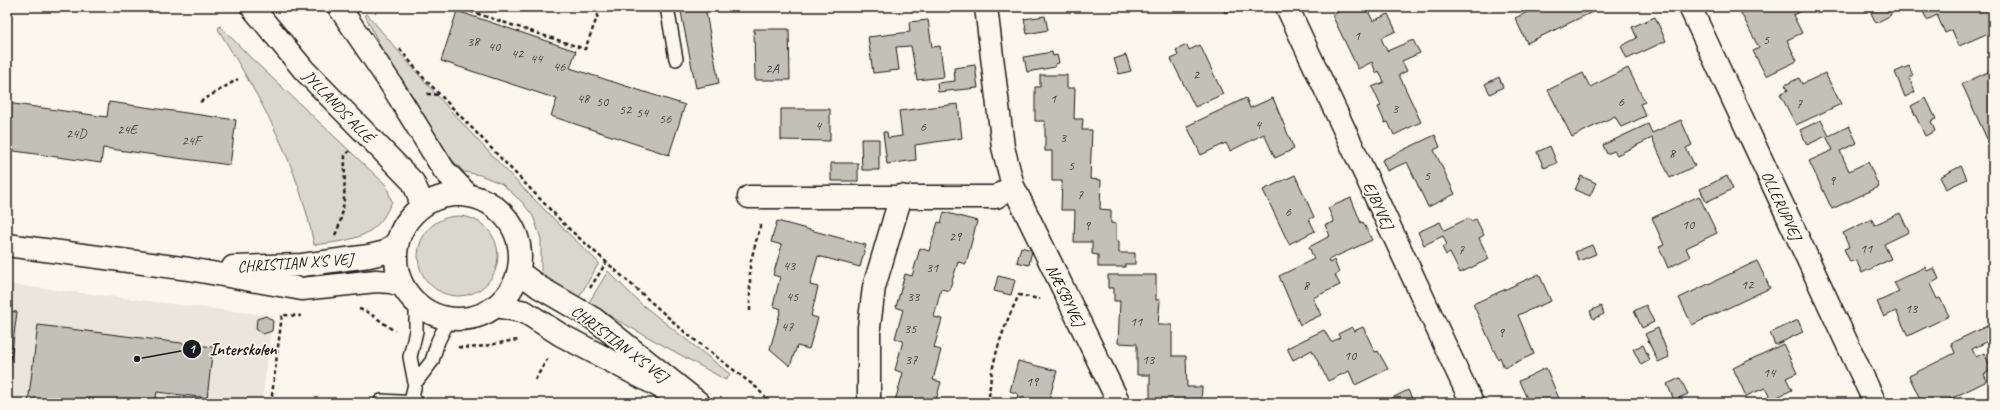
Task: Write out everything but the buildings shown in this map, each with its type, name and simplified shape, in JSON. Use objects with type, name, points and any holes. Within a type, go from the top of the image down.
[{"type":"street","name":"JYLLANDS ALLÉ","points":[[252,7],[304,70],[413,182],[420,198],[419,207]]},
{"type":"street","points":[[339,7],[444,170],[467,194]]},
{"type":"street","name":"NÆSBYVEJ","points":[[986,7],[1003,147],[1013,186],[1119,403]]},
{"type":"street","name":"EJBYVEJ","points":[[1286,7],[1472,403]]},
{"type":"street","name":"OLLERUPVEJ","points":[[1690,7],[1875,403]]},
{"type":"street","points":[[759,197],[996,197],[1013,186]]},
{"type":"street","points":[[450,194],[467,194],[492,204],[503,213],[513,226],[519,240],[521,256],[519,272],[514,285],[506,297],[497,306],[482,315],[466,319],[449,319],[433,314],[409,294],[397,272],[397,242],[409,217],[419,207],[434,199],[450,194]]},
{"type":"street","points":[[869,403],[869,327],[874,287],[901,196]]},
{"type":"street","name":"CHRISTIAN X'S VEJ","points":[[189,269],[313,264],[386,252],[397,242]]},
{"type":"street","name":"CHRISTIAN X'S VEJ","points":[[7,245],[189,269],[302,289],[376,281],[391,282],[409,294]]},
{"type":"street","name":"CHRISTIAN X'S VEJ","points":[[519,272],[539,287],[594,319],[699,403]]},
{"type":"street","name":"CHRISTIAN X'S VEJ","points":[[497,306],[525,312],[557,343],[691,403]]},
{"type":"lane","points":[[667,7],[676,59]]},
{"type":"lane","points":[[381,401],[414,403],[415,384],[410,357],[416,331],[409,294]]},
{"type":"lane","points":[[415,384],[432,361],[437,343],[449,319]]},
{"type":"path","points":[[457,7],[586,49],[601,7]]},
{"type":"path","points":[[398,46],[422,75],[536,195],[606,263],[687,334],[757,388],[770,403]]},
{"type":"path","points":[[200,102],[238,79]]},
{"type":"path","points":[[402,103],[422,94],[441,95]]},
{"type":"path","points":[[313,264],[313,251],[332,242],[339,228],[343,210],[345,156],[366,133]]},
{"type":"path","points":[[750,311],[750,264],[759,197]]},
{"type":"path","points":[[577,309],[606,263]]},
{"type":"path","points":[[989,403],[989,387],[1005,323],[1019,295],[1039,300],[1064,289]]},
{"type":"path","points":[[358,309],[369,312],[382,324],[414,338]]},
{"type":"path","points":[[271,403],[282,315],[302,316]]},
{"type":"path","points":[[437,343],[466,348],[490,346],[510,340],[523,340]]},
{"type":"path","points":[[535,380],[557,343]]},
{"type":"shaded area","points":[[367,14],[422,79],[479,142],[508,173],[599,263],[578,299],[548,282],[543,275],[541,270],[541,239],[533,216],[522,202],[502,184],[480,175],[464,172],[445,152],[386,58],[365,15]]},
{"type":"shaded area","points":[[220,26],[250,57],[386,185],[392,202],[383,219],[373,229],[365,234],[349,240],[314,245],[307,215],[288,159],[276,132],[249,81],[218,29]]},
{"type":"shaded area","points":[[458,216],[473,219],[486,228],[495,241],[498,256],[495,271],[486,284],[473,293],[458,296],[443,293],[430,284],[421,271],[418,256],[421,241],[430,228],[443,219]]},
{"type":"shaded area","points":[[608,271],[640,303],[730,374],[726,380],[588,304]]},
{"type":"shaded area","points":[[7,284],[273,316],[262,403],[7,403]]},
{"type":"place","name":"Interskolen","points":[[137,359]]}]
